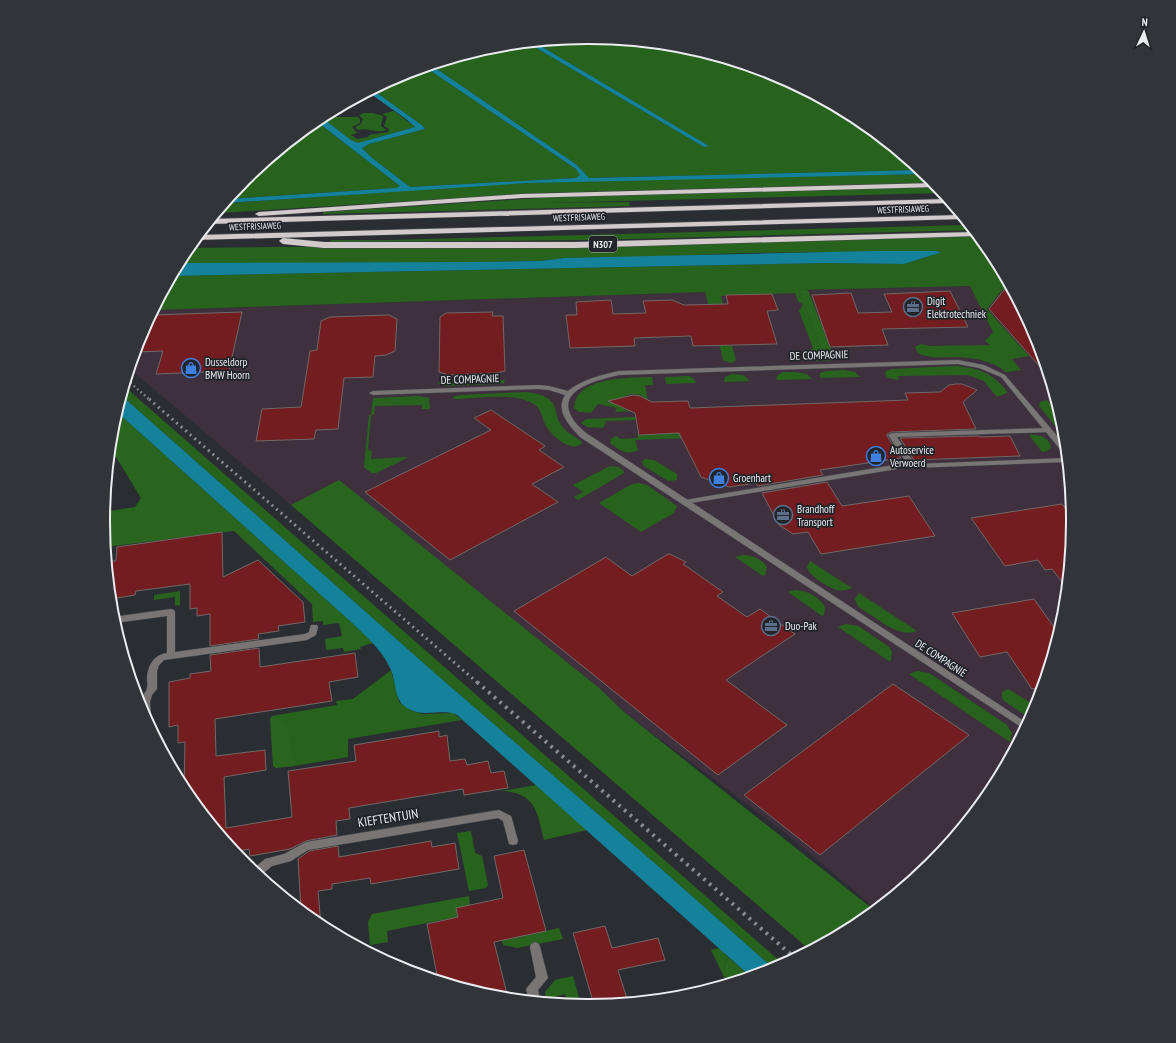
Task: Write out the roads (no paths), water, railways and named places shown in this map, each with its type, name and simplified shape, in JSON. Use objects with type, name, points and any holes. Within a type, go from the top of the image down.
[{"type":"highway","points":[[220,218],[521,196],[927,185]]},
{"type":"highway","name":"WESTFRISIAWEG","points":[[217,222],[942,201]]},
{"type":"highway","name":"WESTFRISIAWEG","points":[[204,238],[955,217]]},
{"type":"highway","name":"N307","points":[[230,237],[324,245],[468,246],[576,245],[969,234]]},
{"type":"street","name":"DE COMPAGNIE","points":[[1020,723],[583,435],[574,427],[566,415],[566,404],[568,393],[577,386],[589,380],[619,373],[958,362],[978,365],[993,370],[1003,376],[1058,442]]},
{"type":"street","name":"DE COMPAGNIE","points":[[373,393],[538,387],[568,393]]},
{"type":"street","points":[[1048,430],[892,436],[914,466],[1061,460]]},
{"type":"street","points":[[685,502],[894,467]]},
{"type":"street","points":[[121,619],[171,612],[171,656]]},
{"type":"street","points":[[145,699],[152,689],[152,667],[156,661],[162,657],[307,637],[313,633],[314,626]]},
{"type":"street","name":"KIEFTENTUIN","points":[[261,869],[269,862],[287,858],[306,846],[499,814],[507,819],[513,841]]},
{"type":"street","points":[[534,996],[532,989],[542,978],[535,947]]},
{"type":"water","points":[[542,46],[709,146],[704,147],[535,47]]},
{"type":"water","points":[[436,69],[577,165],[589,178],[912,170],[916,174],[528,183],[233,203],[237,198],[396,188],[400,186],[321,125],[327,122],[351,140],[358,143],[415,127],[373,95],[377,93],[425,129],[369,144],[362,148],[371,157],[410,187],[576,178],[580,175],[576,169],[430,71]]},
{"type":"water","points":[[873,251],[942,252],[904,264],[826,263],[178,276],[187,263],[473,262],[540,261],[564,258]]},
{"type":"water","points":[[127,400],[437,675],[658,866],[768,964],[746,972],[457,715],[445,712],[415,712],[404,706],[400,702],[396,692],[393,675],[387,662],[373,643],[123,417]]},
{"type":"railway","points":[[131,384],[150,400]]},
{"type":"railway","points":[[149,399],[478,683]]},
{"type":"railway","points":[[477,682],[790,954]]},
{"type":"place","name":"Digit Elektrotechniek","points":[[913,307]]},
{"type":"place","name":"Dusseldorp BMW Hoorn","points":[[191,368]]},
{"type":"place","name":"Autoservice Verwoerd","points":[[876,456]]},
{"type":"place","name":"Groenhart","points":[[719,478]]},
{"type":"place","name":"Brandhoff Transport","points":[[783,515]]},
{"type":"place","name":"Duo-Pak","points":[[771,626]]}]
